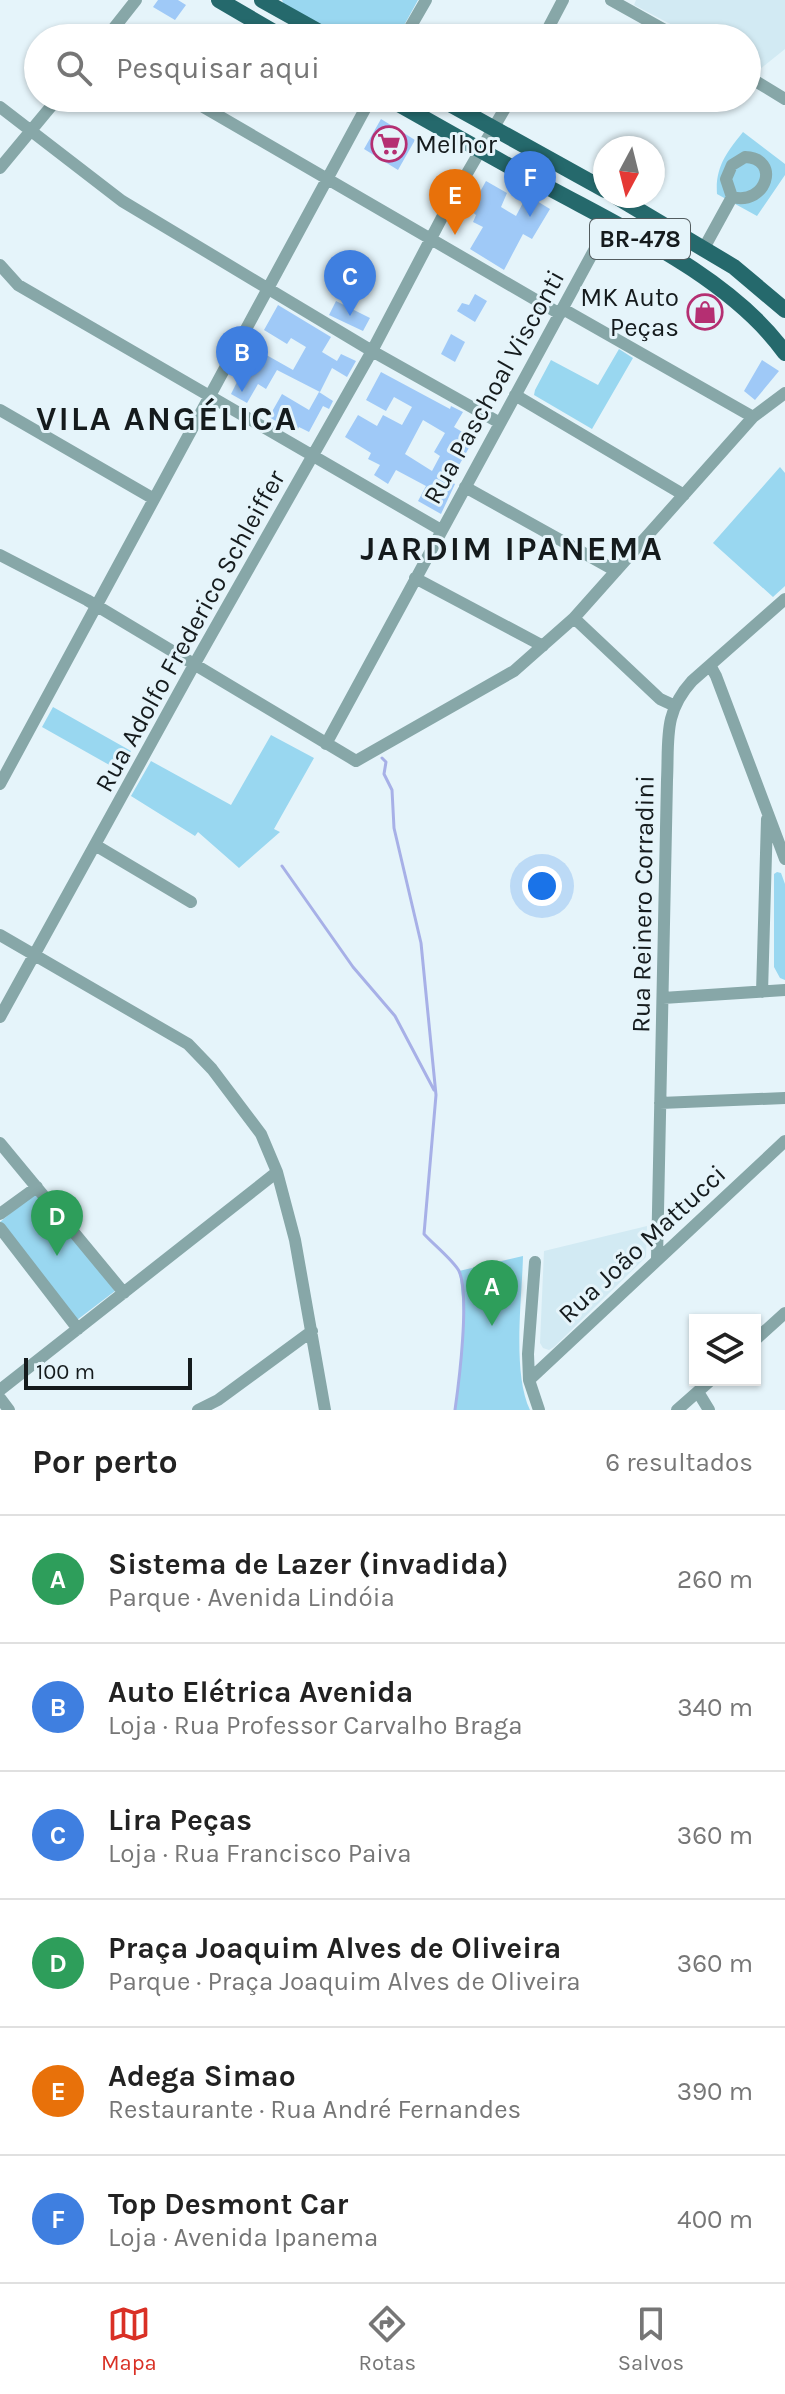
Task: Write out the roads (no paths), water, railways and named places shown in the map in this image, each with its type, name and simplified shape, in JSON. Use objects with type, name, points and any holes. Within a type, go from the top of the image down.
[{"type":"main road","points":[[219,0],[260,24]]},
{"type":"main road","points":[[264,0],[281,6],[309,24]]},
{"type":"main road","name":"BR-478","points":[[412,112],[610,221],[721,289],[784,346]]},
{"type":"main road","name":"BR-478","points":[[466,112],[593,183]]},
{"type":"main road","name":"BR-478","points":[[636,208],[734,267],[785,310]]},
{"type":"street","points":[[117,24],[136,0]]},
{"type":"street","points":[[412,24],[426,0]]},
{"type":"street","points":[[550,24],[563,0]]},
{"type":"street","points":[[611,0],[654,24]]},
{"type":"street","points":[[761,84],[785,99]]},
{"type":"street","points":[[0,107],[122,201],[372,351],[500,423]]},
{"type":"street","points":[[0,168],[47,112]]},
{"type":"street","points":[[212,112],[430,239],[753,417]]},
{"type":"street","points":[[0,784],[363,112]]},
{"type":"street","name":"Rua Adolfo Frederico Schleiffer","points":[[0,1017],[503,112]]},
{"type":"street","points":[[704,248],[732,197]]},
{"type":"street","name":"Rua Paschoal Visconti","points":[[326,744],[610,221]]},
{"type":"street","points":[[0,265],[18,285],[441,530]]},
{"type":"street","points":[[0,555],[97,607],[356,761],[514,671],[574,618],[753,417],[785,393]]},
{"type":"street","points":[[515,395],[684,495]]},
{"type":"street","points":[[0,410],[154,499]]},
{"type":"street","points":[[465,487],[616,571]]},
{"type":"street","points":[[415,578],[543,646]]},
{"type":"street","points":[[574,618],[660,699],[673,705],[685,688],[785,599]]},
{"type":"street","points":[[710,665],[785,859]]},
{"type":"street","name":"Rua Reinero Corradini","points":[[657,1259],[667,780],[673,705]]},
{"type":"street","points":[[762,992],[767,812]]},
{"type":"street","points":[[95,845],[191,902]]},
{"type":"street","points":[[0,935],[188,1044],[212,1069],[261,1134],[277,1172],[295,1240],[325,1410]]},
{"type":"street","points":[[663,998],[785,990]]},
{"type":"street","points":[[660,1103],[785,1098]]},
{"type":"street","name":"Rua João Mattucci","points":[[529,1380],[785,1141]]},
{"type":"street","points":[[0,1143],[124,1293]]},
{"type":"street","points":[[0,1390],[277,1172]]},
{"type":"street","points":[[0,1214],[37,1187]]},
{"type":"street","points":[[0,1228],[78,1329]]},
{"type":"street","points":[[535,1262],[528,1354],[529,1380],[539,1410]]},
{"type":"street","points":[[761,1335],[785,1313]]},
{"type":"street","points":[[198,1410],[218,1400],[312,1331]]},
{"type":"street","points":[[677,1410],[704,1386]]},
{"type":"street","points":[[698,1392],[709,1410]]},
{"type":"street","points":[[0,1398],[9,1410]]},
{"type":"waterway","points":[[382,758],[386,762],[384,774],[392,790],[394,828],[421,943],[436,1095],[424,1234],[459,1271],[464,1299],[455,1410]]},
{"type":"waterway","points":[[282,866],[353,967],[395,1016],[434,1090]]},
{"type":"place","name":"Melhor","points":[[389,144]]},
{"type":"place","name":"Top Desmont Car","points":[[530,217]]},
{"type":"place","name":"Adega Simao","points":[[455,235]]},
{"type":"place","name":"MK Auto Peças","points":[[705,312]]},
{"type":"place","name":"Lira Peças","points":[[350,316]]},
{"type":"place","name":"Auto Elétrica Avenida","points":[[242,392]]},
{"type":"place","name":"Praça Joaquim Alves de Oliveira","points":[[57,1256]]},
{"type":"place","name":"Sistema de Lazer (invadida)","points":[[492,1326]]},
{"type":"district","name":"VILA ANGÉLICA","points":[[167,419]]},
{"type":"district","name":"JARDIM IPANEMA","points":[[512,549]]}]
